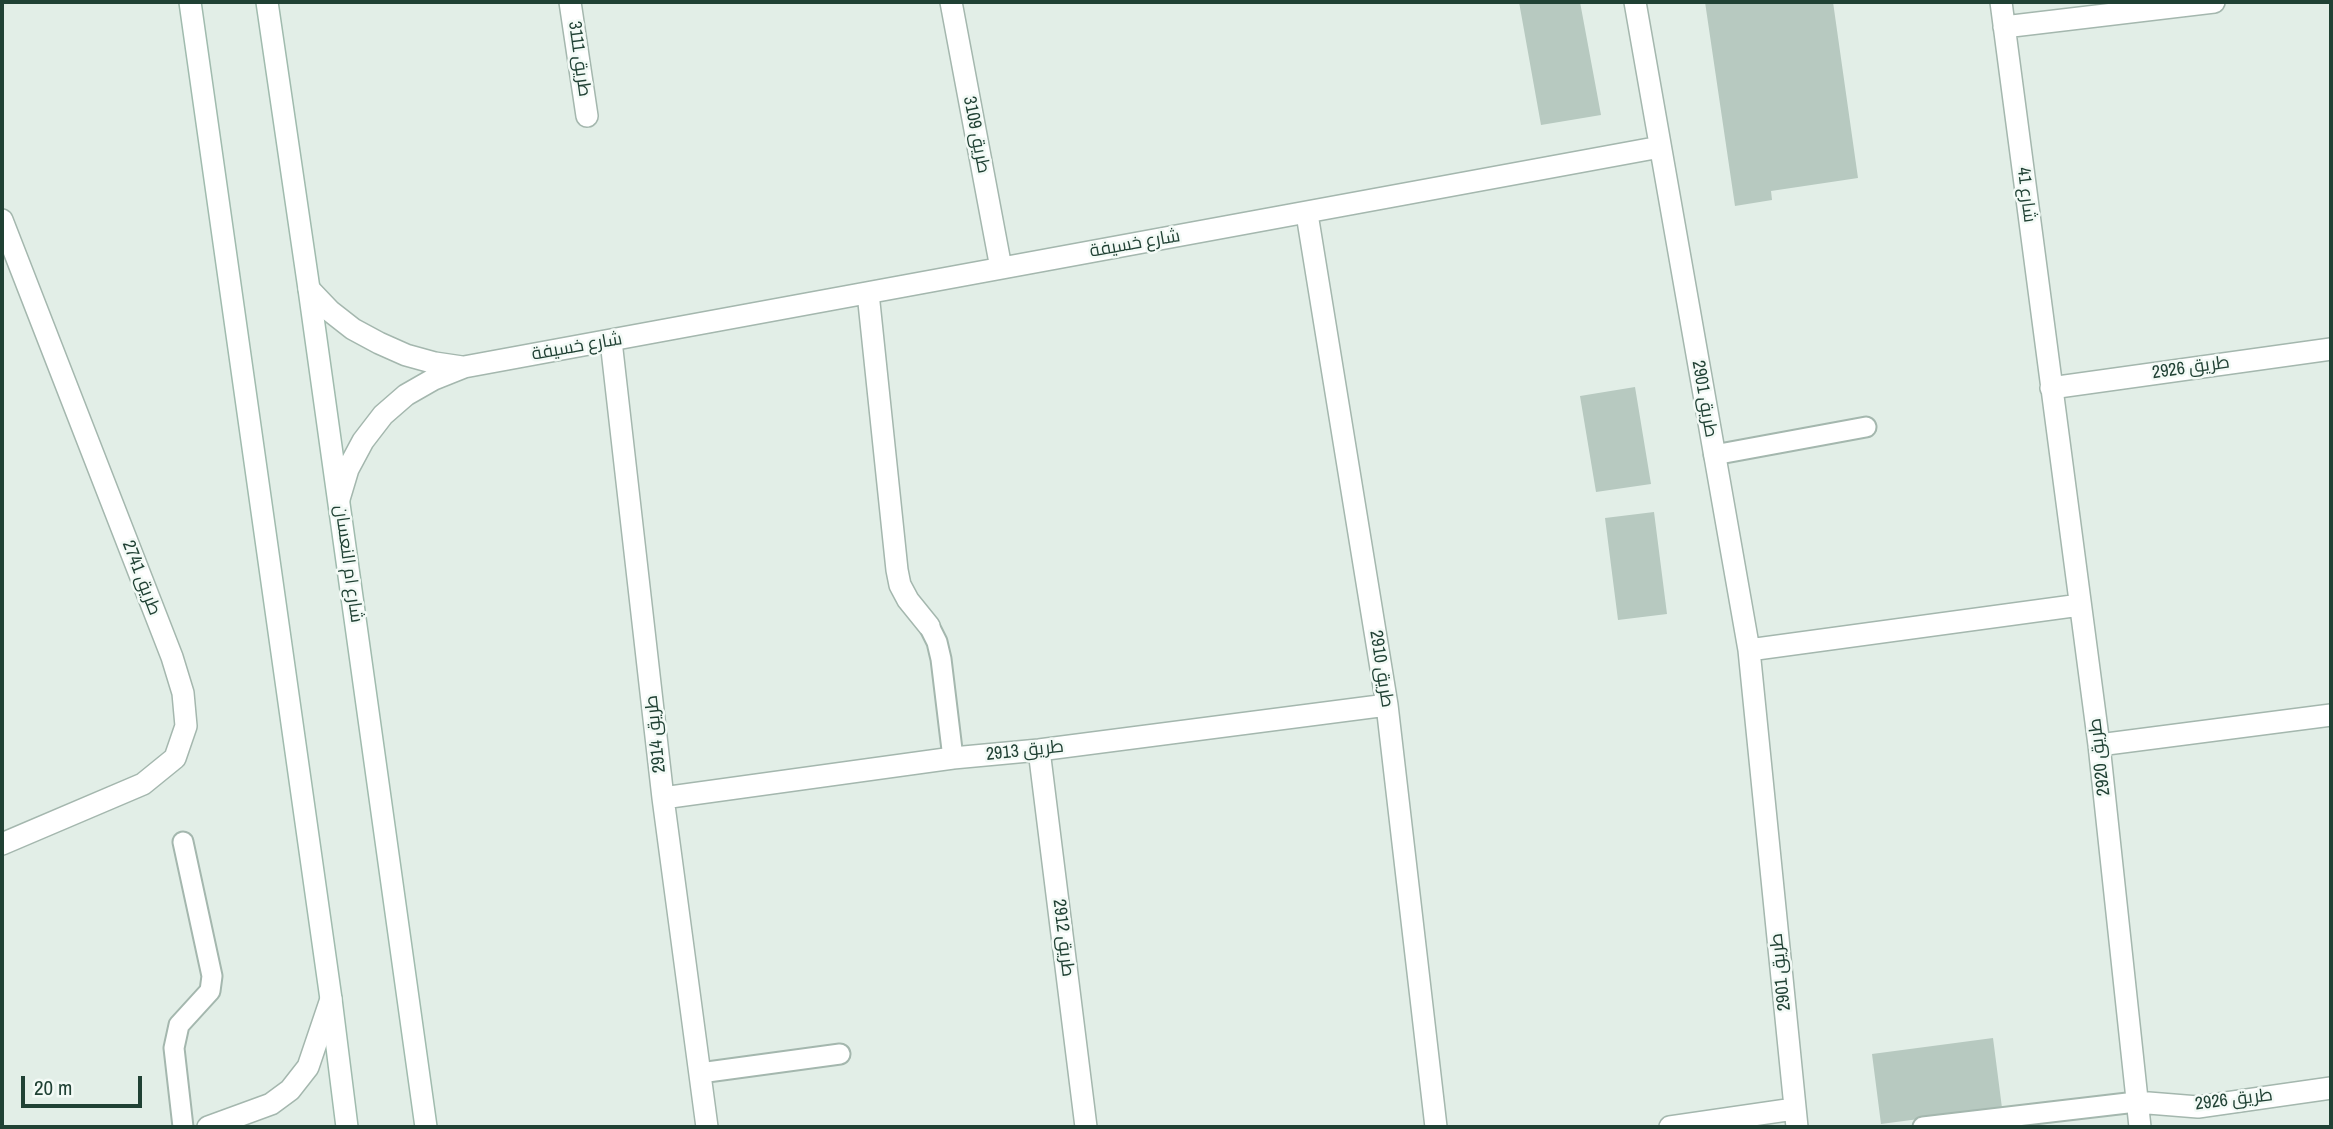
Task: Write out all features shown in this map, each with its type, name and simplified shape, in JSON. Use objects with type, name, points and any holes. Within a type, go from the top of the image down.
[{"type":"street","points":[[190,2],[347,1127]]},
{"type":"street","name":"شارع ام النعسان","points":[[267,2],[426,1127]]},
{"type":"street","name":"طريق 3111","points":[[570,2],[587,116]]},
{"type":"street","name":"طريق 3109","points":[[951,2],[1001,268]]},
{"type":"street","points":[[1635,2],[1660,148]]},
{"type":"street","name":"شارع 41","points":[[2001,2],[2051,388]]},
{"type":"street","points":[[2004,27],[2214,2]]},
{"type":"street","name":"شارع خسيفة","points":[[339,499],[348,469],[363,441],[383,415],[407,395],[434,379],[464,367],[1660,148]]},
{"type":"street","name":"طريق 2901","points":[[1660,148],[1749,650],[1796,1118]]},
{"type":"street","name":"طريق 2910","points":[[1307,214],[1387,705],[1436,1127]]},
{"type":"street","name":"طريق 2741","points":[[2,220],[172,657],[183,693],[186,726],[175,758],[143,784],[2,844]]},
{"type":"street","name":"شارع خسيفة","points":[[309,289],[354,328],[379,343],[425,361],[464,367]]},
{"type":"street","points":[[868,293],[897,570],[908,600],[929,626]]},
{"type":"street","name":"طريق 2914","points":[[611,341],[663,798],[707,1127]]},
{"type":"street","name":"طريق 2926","points":[[2051,388],[2331,349]]},
{"type":"street","name":"طريق 2920","points":[[2051,388],[2099,746],[2140,1127]]},
{"type":"street","points":[[1749,650],[2080,605]]},
{"type":"street","name":"طريق 2913","points":[[663,798],[953,758],[1039,750],[1387,705]]},
{"type":"street","points":[[2099,746],[2331,715]]},
{"type":"street","name":"طريق 2912","points":[[1039,750],[1086,1127]]},
{"type":"street","points":[[208,1127],[250,1114],[271,1104],[290,1090],[308,1067],[331,999]]},
{"type":"street","name":"طريق 2926","points":[[2136,1102],[2198,1107],[2331,1088]]},
{"type":"street","points":[[1670,1127],[1796,1118]]},
{"type":"lane","points":[[1714,455],[1866,428]]},
{"type":"lane","points":[[929,626],[941,659],[953,758]]},
{"type":"lane","points":[[183,842],[212,976],[211,991],[179,1026],[174,1048],[183,1127]]},
{"type":"lane","points":[[700,1073],[840,1054]]},
{"type":"lane","points":[[1923,1127],[2136,1102]]},
{"type":"building","points":[[1519,2],[1580,2],[1601,115],[1541,125]]},
{"type":"building","points":[[1705,2],[1833,2],[1858,178],[1771,191],[1772,200],[1735,206]]},
{"type":"building","points":[[1635,387],[1651,484],[1596,492],[1580,396]]},
{"type":"building","points":[[1654,512],[1667,614],[1618,620],[1605,518]]},
{"type":"building","points":[[1993,1038],[2002,1108],[1881,1124],[1872,1054]]}]
